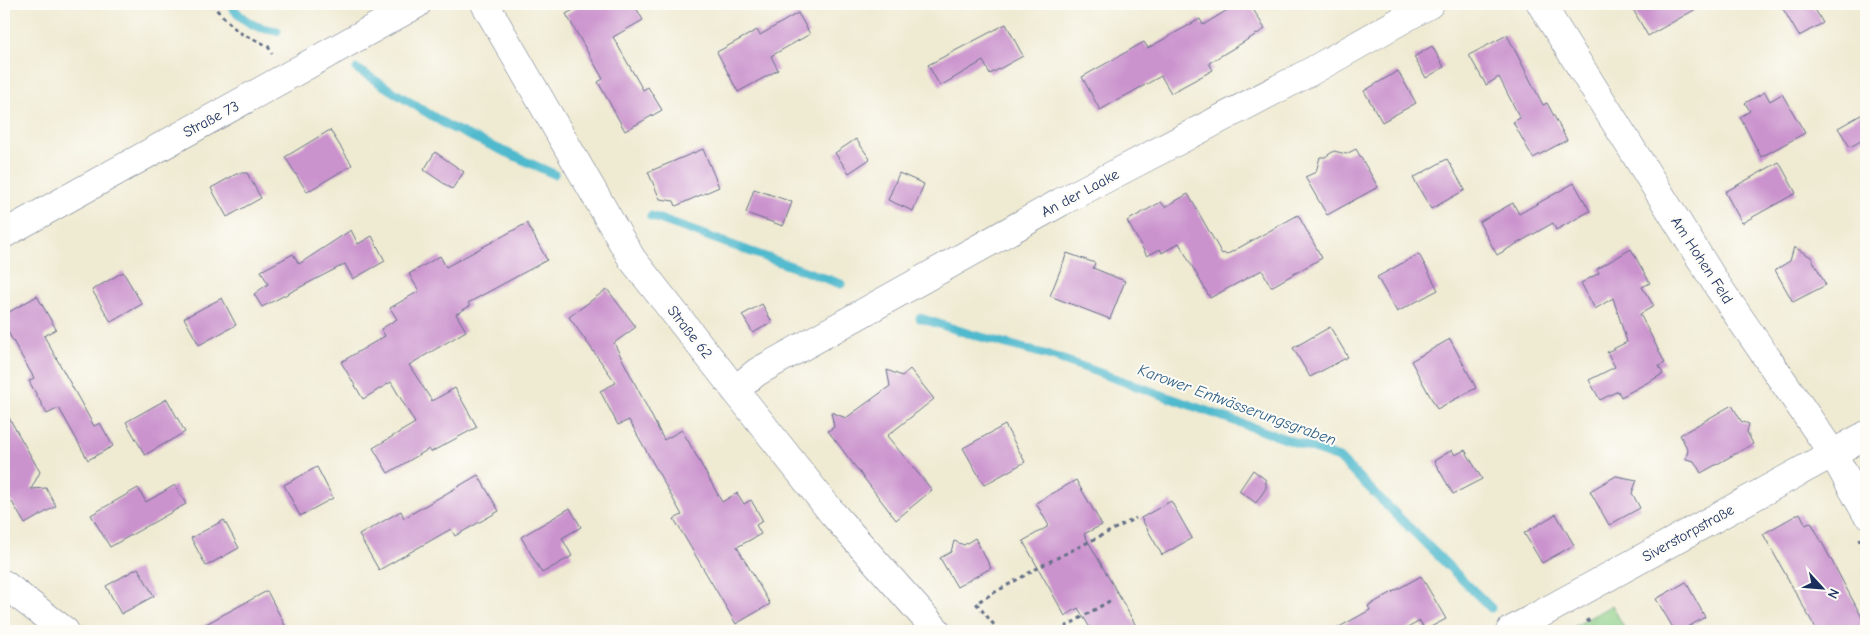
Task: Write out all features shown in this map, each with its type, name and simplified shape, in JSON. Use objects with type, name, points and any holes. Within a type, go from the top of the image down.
[{"type":"street","name":"Straße 73","points":[[4,234],[286,79],[417,4]]},
{"type":"street","name":"Straße 62","points":[[485,4],[632,258],[833,514],[937,631]]},
{"type":"street","name":"An der Laake","points":[[735,390],[757,372],[1044,212],[1310,72],[1430,4]]},
{"type":"street","name":"Am Hohen Feld","points":[[1541,4],[1718,285],[1833,454],[1866,513]]},
{"type":"street","name":"Siverstorpstraße","points":[[1510,631],[1866,435]]},
{"type":"street","points":[[4,584],[65,631]]},
{"type":"path","points":[[210,4],[238,32],[268,46],[286,79]]},
{"type":"path","points":[[999,631],[976,603],[1043,565],[1136,518]]},
{"type":"path","points":[[1058,631],[1114,599]]},
{"type":"path","points":[[1585,616],[1594,631]]},
{"type":"green space","points":[[1612,605],[1626,631],[1566,631]]},
{"type":"building","points":[[584,4],[634,4],[643,20],[613,37],[643,90],[648,87],[662,110],[625,131],[598,82],[603,79],[566,14]]},
{"type":"building","points":[[1237,4],[1250,4],[1265,29],[1209,63],[1213,70],[1171,93],[1161,76],[1100,110],[1082,77],[1144,42],[1148,48],[1200,19],[1203,25]]},
{"type":"building","points":[[1630,4],[1705,4],[1648,36]]},
{"type":"building","points":[[1780,4],[1812,4],[1823,23],[1799,36]]},
{"type":"building","points":[[798,13],[810,34],[771,56],[778,70],[738,92],[717,52],[757,30],[760,35]]},
{"type":"building","points":[[1006,24],[1023,56],[990,74],[983,61],[940,86],[928,65]]},
{"type":"building","points":[[1507,35],[1543,105],[1547,103],[1567,140],[1533,158],[1513,122],[1520,118],[1499,77],[1486,85],[1469,55]]},
{"type":"building","points":[[1432,46],[1444,67],[1426,78],[1414,57]]},
{"type":"building","points":[[1398,71],[1416,103],[1382,122],[1364,91]]},
{"type":"building","points":[[1765,92],[1770,101],[1782,94],[1805,133],[1761,157],[1740,117],[1750,111],[1745,103]]},
{"type":"building","points":[[1866,112],[1866,138],[1850,147],[1838,128]]},
{"type":"building","points":[[330,130],[352,165],[307,192],[285,157]]},
{"type":"building","points":[[856,139],[870,159],[849,173],[835,153]]},
{"type":"building","points":[[703,149],[719,187],[676,206],[674,201],[660,199],[648,172]]},
{"type":"building","points":[[1356,149],[1378,187],[1327,215],[1305,177],[1316,172],[1320,157],[1325,157],[1334,151],[1346,154]]},
{"type":"building","points":[[435,152],[464,172],[452,189],[424,170]]},
{"type":"building","points":[[1447,159],[1465,190],[1431,209],[1413,178]]},
{"type":"building","points":[[1779,162],[1796,193],[1742,223],[1725,192]]},
{"type":"building","points":[[238,173],[247,173],[261,198],[227,217],[211,188]]},
{"type":"building","points":[[899,173],[924,184],[913,211],[888,200]]},
{"type":"building","points":[[1574,183],[1590,211],[1556,230],[1553,223],[1497,255],[1479,222],[1513,203],[1519,214]]},
{"type":"building","points":[[754,189],[792,202],[783,226],[746,213]]},
{"type":"building","points":[[1188,194],[1222,254],[1226,255],[1298,215],[1322,258],[1271,287],[1262,270],[1210,298],[1179,243],[1162,253],[1160,249],[1147,256],[1127,221],[1161,202],[1165,207]]},
{"type":"building","points":[[527,223],[547,260],[468,303],[470,306],[456,314],[466,331],[409,365],[432,401],[455,388],[477,427],[431,452],[429,449],[388,473],[373,448],[415,423],[391,382],[363,399],[341,362],[385,336],[381,329],[397,319],[390,308],[419,291],[409,274],[440,256],[446,267]]},
{"type":"building","points":[[351,230],[358,244],[372,236],[385,261],[353,279],[345,264],[262,307],[254,294],[268,284],[261,271],[293,254],[299,264]]},
{"type":"building","points":[[1794,247],[1811,257],[1826,285],[1793,302],[1775,270],[1790,261]]},
{"type":"building","points":[[1631,249],[1650,283],[1642,287],[1654,306],[1640,314],[1665,363],[1659,366],[1663,374],[1621,397],[1618,391],[1600,400],[1589,380],[1615,367],[1607,352],[1627,342],[1613,298],[1595,309],[1581,283],[1599,273],[1597,269]]},
{"type":"building","points":[[1067,253],[1095,263],[1093,268],[1125,281],[1110,319],[1050,296]]},
{"type":"building","points":[[1419,254],[1438,290],[1397,312],[1377,277]]},
{"type":"building","points":[[123,272],[142,304],[111,322],[92,290]]},
{"type":"building","points":[[607,289],[636,327],[614,343],[664,440],[682,430],[722,502],[737,493],[744,504],[751,500],[763,521],[756,525],[761,534],[737,547],[770,604],[736,624],[674,519],[682,515],[629,420],[618,425],[600,391],[616,383],[569,317]]},
{"type":"building","points":[[37,296],[56,329],[44,336],[94,426],[100,423],[113,446],[88,460],[59,408],[47,414],[29,381],[34,378],[4,325],[4,315]]},
{"type":"building","points":[[222,298],[236,325],[199,345],[184,318]]},
{"type":"building","points":[[762,304],[772,322],[753,333],[742,315]]},
{"type":"building","points":[[1330,327],[1348,357],[1310,377],[1293,348]]},
{"type":"building","points":[[1450,339],[1476,388],[1437,409],[1411,361]]},
{"type":"building","points":[[910,369],[934,399],[887,436],[932,490],[896,520],[828,431],[834,427],[831,412],[846,418],[890,386],[887,370],[902,376]]},
{"type":"building","points":[[167,399],[185,432],[145,455],[126,422]]},
{"type":"building","points":[[1732,405],[1741,421],[1749,424],[1747,432],[1753,444],[1701,473],[1694,461],[1686,459],[1688,450],[1680,435]]},
{"type":"building","points":[[4,409],[40,472],[31,489],[46,488],[56,506],[25,524],[12,502],[4,500],[7,492],[4,487]]},
{"type":"building","points":[[1005,425],[1025,462],[984,485],[963,448]]},
{"type":"building","points":[[1452,450],[1455,455],[1465,450],[1482,479],[1453,494],[1434,461]]},
{"type":"building","points":[[317,467],[333,498],[300,516],[284,485]]},
{"type":"building","points":[[1253,470],[1266,480],[1266,488],[1256,503],[1239,491]]},
{"type":"building","points":[[478,475],[499,511],[455,536],[451,529],[379,570],[359,535],[401,511],[404,518]]},
{"type":"building","points":[[1616,476],[1637,480],[1632,493],[1640,508],[1609,525],[1590,491]]},
{"type":"building","points":[[1076,480],[1102,525],[1084,534],[1139,631],[1092,631],[1078,608],[1065,616],[1023,541],[1049,526],[1036,503]]},
{"type":"building","points":[[175,485],[186,504],[110,547],[91,515],[138,488],[146,502]]},
{"type":"building","points":[[1171,501],[1192,538],[1162,555],[1141,518]]},
{"type":"building","points":[[570,508],[581,527],[562,538],[572,556],[542,573],[521,537]]},
{"type":"building","points":[[1800,513],[1806,525],[1811,522],[1866,625],[1866,631],[1817,631],[1763,534]]},
{"type":"building","points":[[1556,514],[1574,545],[1542,563],[1524,533]]},
{"type":"building","points":[[224,520],[239,548],[206,566],[191,538]]},
{"type":"building","points":[[975,538],[991,568],[957,587],[940,558],[951,552],[954,541],[964,545]]},
{"type":"building","points":[[138,568],[154,596],[121,614],[106,586]]},
{"type":"building","points":[[1421,576],[1446,619],[1425,630],[1420,621],[1402,631],[1332,631],[1370,610],[1368,606]]},
{"type":"building","points":[[1686,582],[1705,617],[1681,631],[1675,631],[1656,599]]},
{"type":"building","points":[[267,591],[288,631],[193,631]]},
{"type":"waterway","name":"Karower Entwässerungsgraben","points":[[230,4],[250,23],[277,31]]},
{"type":"waterway","name":"Karower Entwässerungsgraben","points":[[357,69],[450,127],[554,174]]},
{"type":"waterway","name":"Karower Entwässerungsgraben","points":[[651,216],[841,284]]},
{"type":"waterway","name":"Karower Entwässerungsgraben","points":[[920,318],[1055,357],[1339,458],[1491,608]]}]
